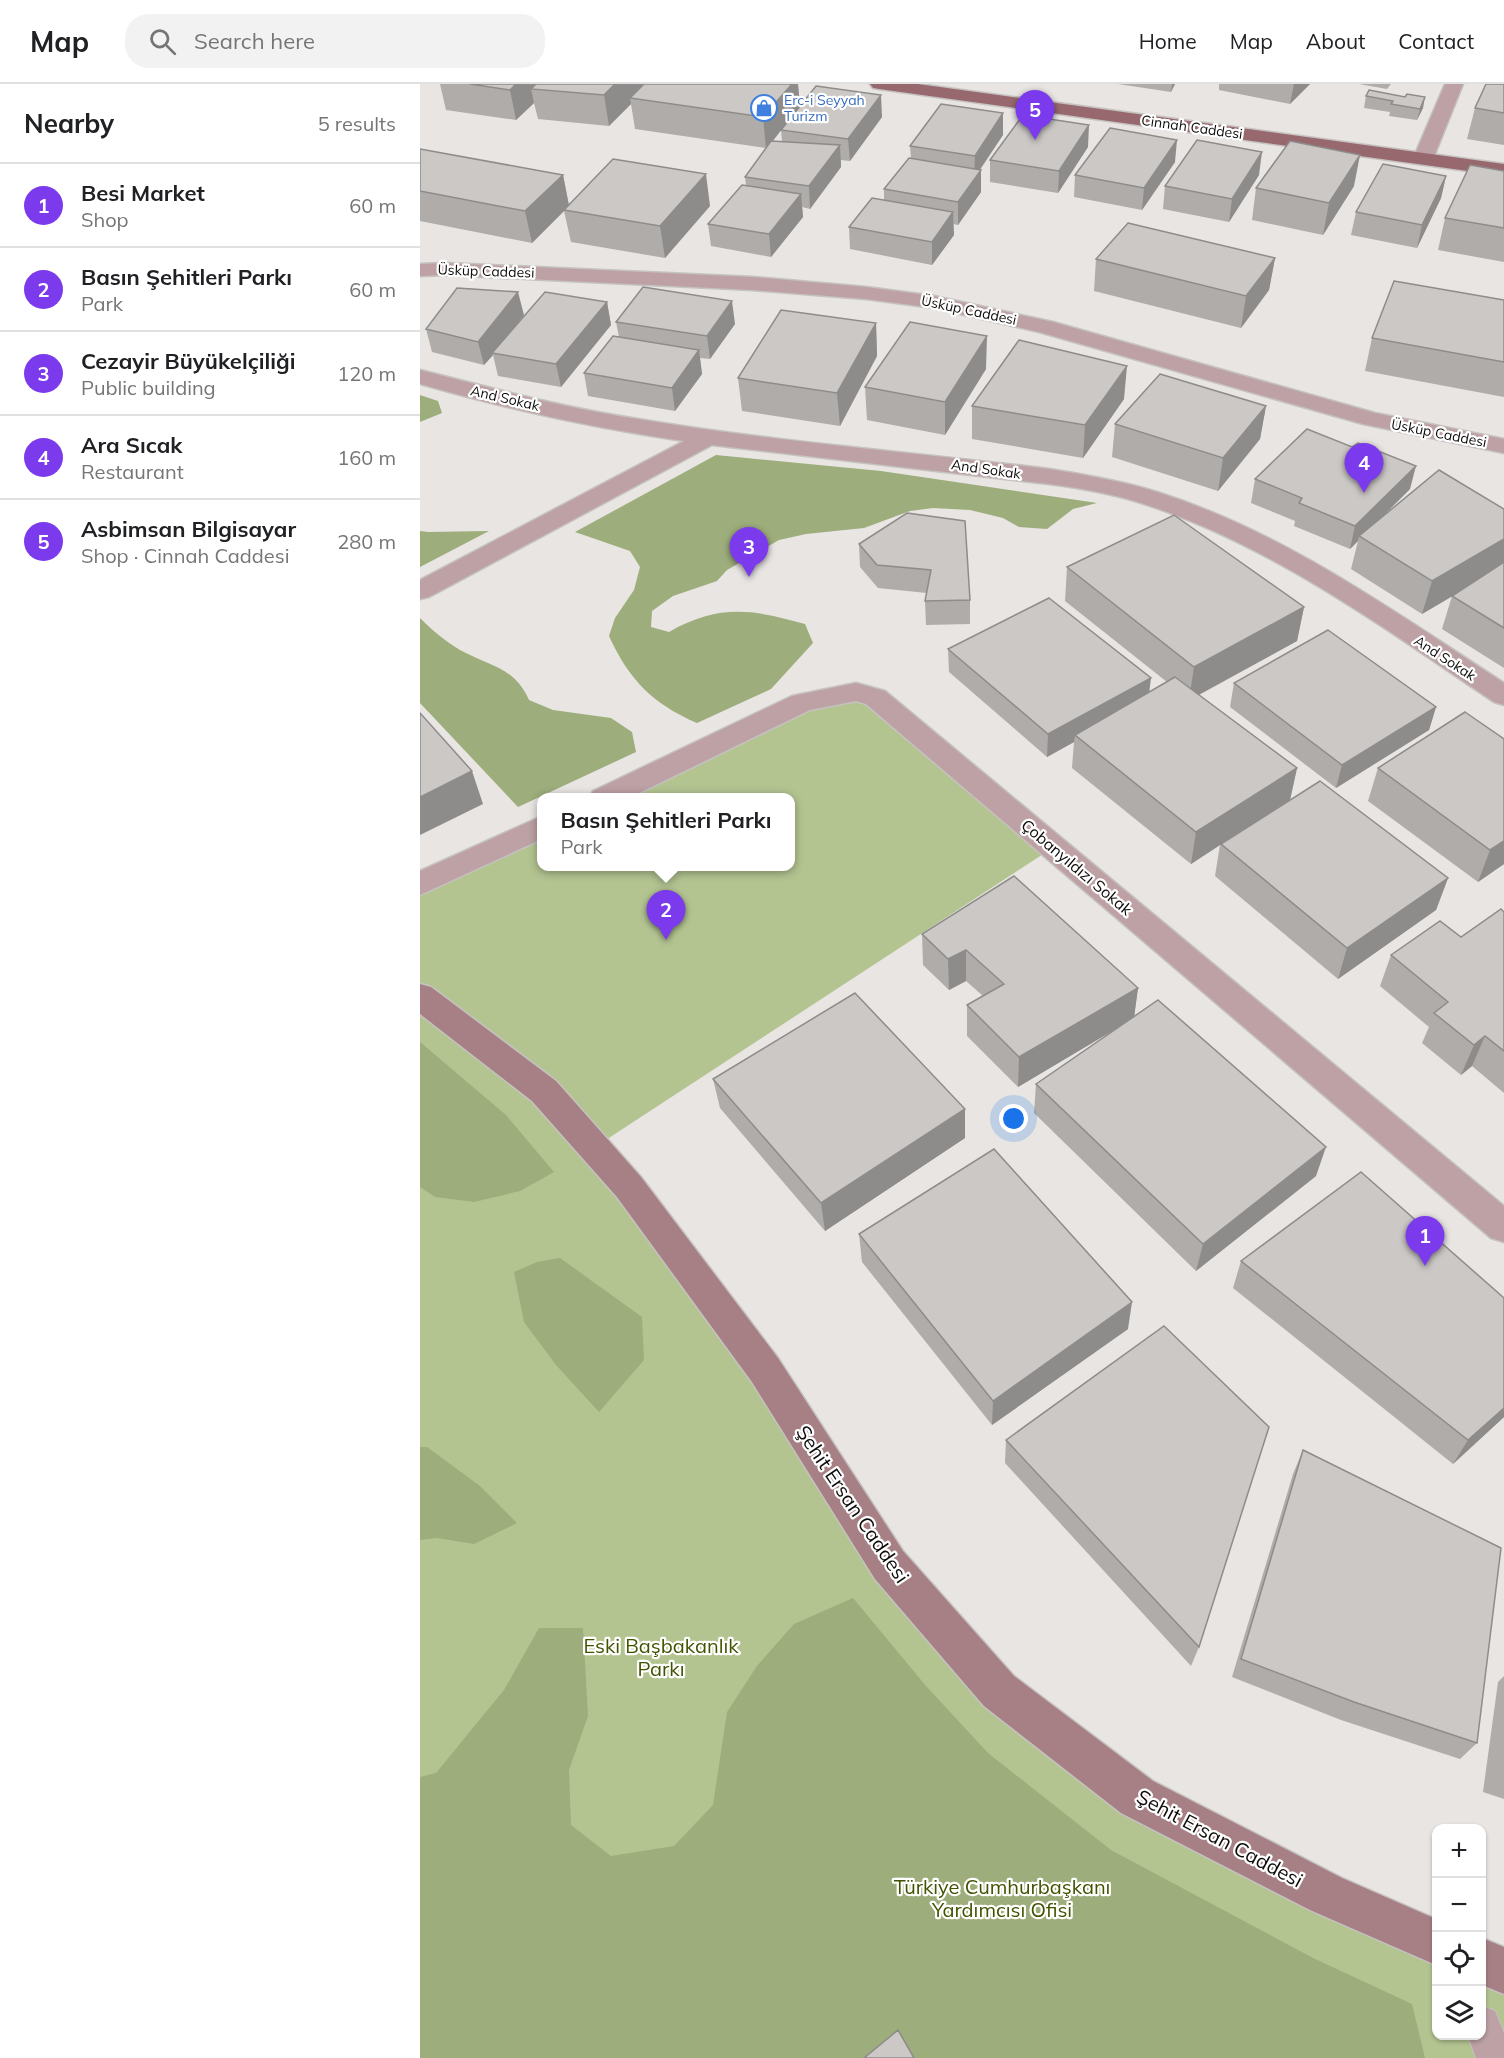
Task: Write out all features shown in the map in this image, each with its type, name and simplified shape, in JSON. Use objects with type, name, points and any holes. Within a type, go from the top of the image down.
[{"type":"main road","name":"Cinnah Caddesi","points":[[879,84],[935,88],[1504,170]]},
{"type":"main road","name":"Şehit Ersan Caddesi","points":[[420,996],[544,1091],[629,1187],[765,1370],[890,1565],[999,1690],[1137,1797],[1326,1894],[1432,1940]]},
{"type":"main road","points":[[1486,1963],[1504,1971]]},
{"type":"street","points":[[1424,159],[1454,84]]},
{"type":"street","name":"Üsküp Caddesi","points":[[420,270],[445,269],[726,281],[898,296],[978,311],[1053,329],[1383,422],[1504,446]]},
{"type":"street","name":"And Sokak","points":[[420,377],[590,417],[709,437],[882,454],[1101,485],[1145,495],[1183,508],[1263,544],[1316,574],[1504,696]]},
{"type":"street","points":[[420,591],[709,437]]},
{"type":"street","name":"Çobanyıldızı Sokak","points":[[613,793],[802,703],[856,692],[875,698],[1504,1227]]},
{"type":"street","points":[[420,884],[537,828]]},
{"type":"lane","points":[[1486,2034],[1495,2058]]},
{"type":"green space","points":[[420,395],[438,401],[442,413],[420,422]]},
{"type":"green space","points":[[716,455],[881,471],[1097,503],[1073,509],[1047,529],[1019,527],[1003,518],[970,510],[933,508],[910,511],[864,528],[806,534],[779,540],[727,570],[717,581],[673,596],[652,611],[651,627],[669,632],[703,617],[720,613],[752,613],[805,624],[813,643],[771,689],[697,723],[668,708],[644,689],[625,665],[609,636],[615,618],[634,590],[640,567],[630,551],[575,532]]},
{"type":"green space","points":[[420,531],[428,532],[489,531],[420,567]]},
{"type":"green space","points":[[420,618],[455,647],[509,674],[523,689],[529,700],[553,710],[611,718],[632,732],[636,752],[548,793],[537,793],[537,798],[518,807],[420,703]]},
{"type":"green space","points":[[856,692],[1054,847],[595,1147],[999,1691],[1326,1894],[1432,1940],[1432,2040],[1486,2040],[1486,1963],[1504,1971],[1504,2058],[420,2058],[420,884],[537,828],[537,871],[795,871],[795,793],[611,793],[802,703]]},
{"type":"green space","points":[[420,1042],[506,1115],[554,1172],[520,1191],[474,1202],[435,1197],[420,1187]]},
{"type":"green space","points":[[560,1258],[642,1317],[644,1360],[599,1412],[556,1365],[524,1322],[514,1272],[537,1262]]},
{"type":"green space","points":[[420,1447],[427,1447],[480,1486],[517,1523],[474,1544],[437,1538],[420,1540]]},
{"type":"green space","name":"Türkiye Cumhurbaşkanı Yardımcısı Ofisi","points":[[853,1598],[926,1686],[988,1753],[1111,1850],[1313,1958],[1412,2004],[1425,2058],[420,2058],[420,1777],[436,1773],[504,1690],[539,1628],[583,1628],[588,1716],[569,1770],[571,1825],[611,1856],[674,1846],[713,1805],[727,1712],[757,1666],[794,1624]]},
{"type":"building","points":[[470,84],[516,84],[510,90]]},
{"type":"building","points":[[536,84],[615,84],[604,95],[531,89]]},
{"type":"building","points":[[644,84],[792,84],[763,117],[630,98]]},
{"type":"building","points":[[1486,84],[1504,84],[1504,113],[1475,108]]},
{"type":"building","points":[[816,86],[881,95],[848,139],[781,130]]},
{"type":"building","points":[[1369,90],[1405,97],[1407,94],[1425,97],[1420,109],[1391,104],[1393,101],[1366,96]]},
{"type":"building","points":[[941,104],[1003,113],[975,156],[910,146]]},
{"type":"building","points":[[1023,115],[1089,125],[1059,171],[990,160]]},
{"type":"building","points":[[1110,128],[1177,140],[1144,188],[1075,175]]},
{"type":"building","points":[[1197,140],[1262,152],[1232,199],[1165,186]]},
{"type":"building","points":[[771,141],[840,145],[809,186],[745,177]]},
{"type":"building","points":[[1290,141],[1360,155],[1329,203],[1256,188]]},
{"type":"building","points":[[420,149],[563,175],[525,211],[420,191]]},
{"type":"building","points":[[909,158],[981,170],[958,202],[884,189]]},
{"type":"building","points":[[613,159],[706,174],[660,226],[564,210]]},
{"type":"building","points":[[1383,164],[1446,176],[1422,225],[1356,212]]},
{"type":"building","points":[[1470,165],[1504,171],[1504,228],[1445,218]]},
{"type":"building","points":[[742,185],[801,194],[769,234],[708,224]]},
{"type":"building","points":[[872,198],[953,212],[932,242],[849,227]]},
{"type":"building","points":[[1128,223],[1275,258],[1246,296],[1096,259]]},
{"type":"building","points":[[1394,281],[1504,300],[1504,362],[1372,338]]},
{"type":"building","points":[[643,287],[732,301],[707,336],[616,322]]},
{"type":"building","points":[[457,288],[518,292],[478,342],[426,329]]},
{"type":"building","points":[[545,292],[607,302],[556,364],[492,353]]},
{"type":"building","points":[[781,310],[876,323],[837,393],[738,378]]},
{"type":"building","points":[[910,322],[987,336],[945,402],[865,387]]},
{"type":"building","points":[[613,336],[699,350],[672,388],[584,373]]},
{"type":"building","points":[[1019,340],[1127,366],[1085,425],[972,406]]},
{"type":"building","points":[[1160,374],[1266,406],[1223,458],[1115,424]]},
{"type":"building","points":[[1307,429],[1352,447],[1358,443],[1416,466],[1355,526],[1299,503],[1302,498],[1255,479]]},
{"type":"building","points":[[1439,470],[1504,509],[1504,539],[1432,581],[1359,536]]},
{"type":"building","points":[[907,513],[965,521],[970,600],[925,601],[931,570],[877,565],[859,544]]},
{"type":"building","points":[[1174,515],[1304,607],[1194,667],[1067,567]]},
{"type":"building","points":[[1504,562],[1504,628],[1452,596]]},
{"type":"building","points":[[1049,598],[1151,678],[1048,734],[948,649]]},
{"type":"building","points":[[1328,630],[1436,707],[1342,765],[1234,683]]},
{"type":"building","points":[[1175,677],[1297,768],[1196,832],[1075,735]]},
{"type":"building","points":[[1465,712],[1504,739],[1504,841],[1490,850],[1378,768]]},
{"type":"building","points":[[420,713],[472,771],[420,797]]},
{"type":"building","points":[[1320,781],[1448,878],[1347,948],[1221,844]]},
{"type":"building","points":[[1014,876],[1138,988],[1019,1057],[967,1005],[1004,984],[966,950],[948,959],[922,934]]},
{"type":"building","points":[[1501,909],[1504,912],[1504,1051],[1485,1036],[1474,1045],[1434,1013],[1448,1002],[1391,955],[1440,921],[1461,937]]},
{"type":"building","points":[[855,993],[965,1109],[821,1203],[713,1079]]},
{"type":"building","points":[[1158,1000],[1326,1147],[1203,1244],[1036,1084]]},
{"type":"building","points":[[994,1149],[1132,1302],[993,1401],[859,1234]]},
{"type":"building","points":[[1361,1172],[1504,1298],[1504,1408],[1468,1440],[1241,1261]]},
{"type":"building","points":[[1164,1326],[1269,1427],[1199,1647],[1006,1440]]},
{"type":"building","points":[[1303,1450],[1501,1548],[1477,1743],[1354,1702],[1241,1659]]},
{"type":"building","points":[[898,2030],[914,2058],[864,2058]]},
{"type":"place","name":"Erc-i Seyyah Turizm","points":[[764,108]]},
{"type":"place","name":"Asbimsan Bilgisayar","points":[[1035,140]]},
{"type":"place","name":"Ara Sıcak","points":[[1364,493]]},
{"type":"place","name":"Cezayir Büyükelçiliği","points":[[749,577]]},
{"type":"place","name":"Basın Şehitleri Parkı","points":[[666,940]]},
{"type":"place","name":"Besi Market","points":[[1425,1266]]},
{"type":"park label","name":"Eski Başbakanlık Parkı","points":[[661,1656]]}]
